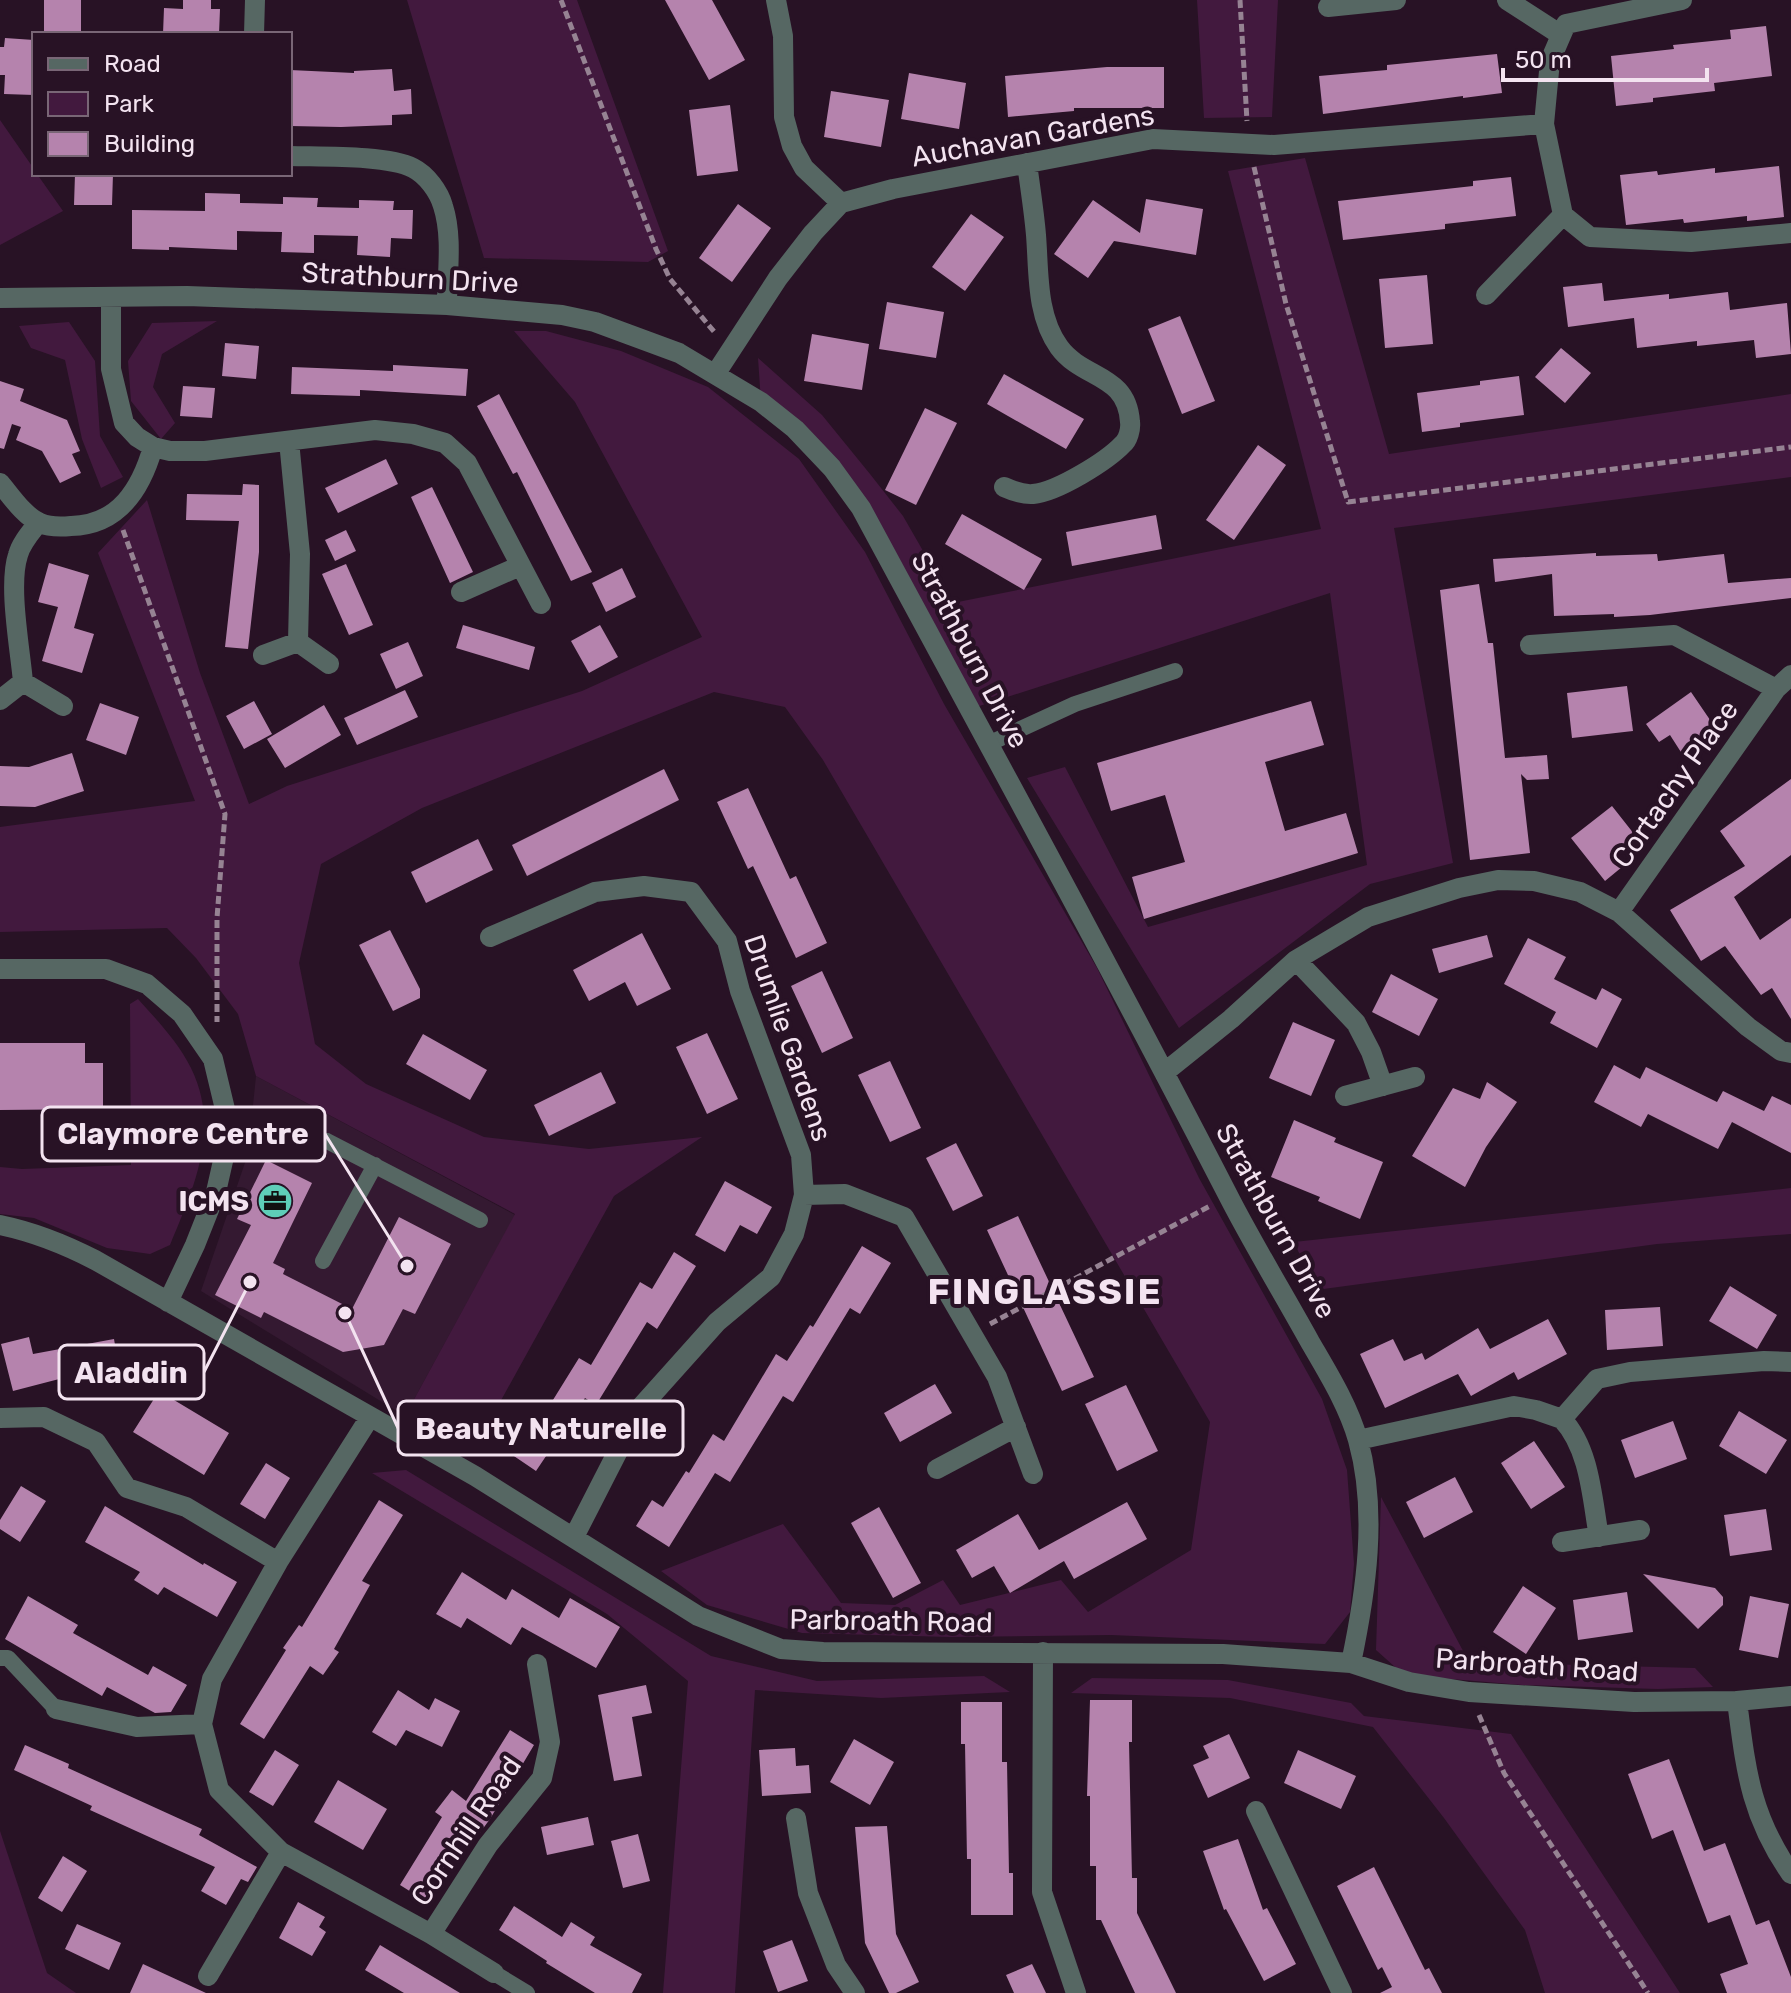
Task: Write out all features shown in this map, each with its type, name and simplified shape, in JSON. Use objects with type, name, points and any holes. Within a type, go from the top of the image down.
[{"type":"street","points":[[254,32],[255,0]]},
{"type":"street","points":[[716,373],[778,278],[841,203],[804,168],[792,146],[784,117],[783,36],[776,0]]},
{"type":"street","points":[[1328,7],[1396,0]]},
{"type":"street","points":[[1507,0],[1561,35]]},
{"type":"street","points":[[1682,0],[1566,24],[1550,61],[1544,124],[1563,215],[1590,237],[1691,242],[1791,233]]},
{"type":"street","name":"Auchavan Gardens","points":[[841,203],[893,189],[1153,139],[1274,145],[1544,124]]},
{"type":"street","points":[[292,156],[395,162],[415,169],[433,186],[443,206],[448,237],[447,305]]},
{"type":"street","points":[[1004,487],[1033,494],[1050,489],[1100,462],[1126,442],[1131,424],[1127,403],[1116,385],[1076,365],[1058,346],[1046,319],[1038,279],[1027,163]]},
{"type":"street","points":[[1486,295],[1563,215]]},
{"type":"street","name":"Strathburn Drive","points":[[0,298],[187,296],[447,305],[549,314],[595,322],[679,353],[761,402],[795,429],[832,468],[854,498],[1329,1376],[1358,1440],[1367,1499],[1367,1542],[1362,1609],[1351,1663]]},
{"type":"street","points":[[111,297],[111,369],[124,423],[137,437],[153,447],[170,451],[205,451],[375,430],[413,434],[445,443],[467,463],[541,604]]},
{"type":"street","points":[[289,441],[300,554],[298,642]]},
{"type":"street","points":[[0,483],[38,523],[76,526],[100,521],[117,512],[134,493],[146,472],[153,447]]},
{"type":"street","points":[[23,682],[14,593],[15,572],[18,553],[38,523]]},
{"type":"street","points":[[461,592],[520,566]]},
{"type":"street","name":"Cortachy Place","points":[[1530,645],[1674,635],[1784,682],[1619,912]]},
{"type":"street","points":[[263,655],[298,642]]},
{"type":"street","points":[[298,642],[329,664]]},
{"type":"street","points":[[0,700],[23,682]]},
{"type":"street","points":[[23,682],[63,706]]},
{"type":"street","points":[[1165,1072],[1231,1019],[1296,960],[1368,917],[1459,888],[1498,880],[1534,881],[1580,892],[1619,912],[1748,1027],[1781,1051],[1791,1053]]},
{"type":"street","name":"Drumlie Gardens","points":[[490,937],[595,892],[644,886],[691,892],[727,941],[740,991],[801,1155],[804,1195],[794,1234],[771,1277],[717,1322],[640,1408],[574,1537]]},
{"type":"street","points":[[1296,960],[1356,1023],[1383,1086]]},
{"type":"street","points":[[0,969],[106,969],[147,984],[182,1014],[213,1059],[230,1130],[216,1192],[168,1302]]},
{"type":"street","points":[[1345,1096],[1415,1077]]},
{"type":"street","points":[[804,1195],[845,1194],[904,1217],[997,1377],[1033,1474]]},
{"type":"street","name":"Parbroath Road","points":[[0,1225],[62,1243],[475,1476],[698,1616],[781,1649],[823,1652],[1223,1654],[1351,1663],[1409,1682],[1469,1692],[1634,1702],[1737,1701],[1791,1696]]},
{"type":"street","points":[[1562,1419],[1597,1379],[1646,1370],[1764,1361],[1791,1362]]},
{"type":"street","points":[[1358,1440],[1514,1406],[1562,1419],[1573,1431],[1583,1456],[1599,1537]]},
{"type":"street","points":[[0,1418],[44,1417],[96,1442],[127,1488],[186,1507],[278,1562]]},
{"type":"street","name":"Cornhill Road","points":[[370,1417],[278,1562],[212,1679],[202,1724],[219,1790],[281,1852],[431,1934],[494,1973]]},
{"type":"street","points":[[937,1469],[1016,1427]]},
{"type":"street","points":[[1562,1542],[1640,1530]]},
{"type":"street","points":[[1043,1652],[1042,1892],[1076,1993]]},
{"type":"street","name":"Cornhill Road","points":[[431,1934],[488,1845],[542,1778],[550,1742],[537,1664]]},
{"type":"street","points":[[1737,1701],[1754,1805],[1765,1831],[1791,1874]]},
{"type":"street","points":[[56,1709],[137,1727],[202,1724]]},
{"type":"street","points":[[1256,1811],[1342,1993]]},
{"type":"street","points":[[796,1818],[808,1893],[836,1965],[855,1993]]},
{"type":"street","points":[[208,1976],[281,1852]]},
{"type":"lane","points":[[988,744],[1075,704],[1175,671]]},
{"type":"lane","points":[[230,1130],[327,1141],[480,1220]]},
{"type":"lane","points":[[323,1261],[375,1165]]},
{"type":"lane","points":[[0,1658],[8,1658],[56,1709]]},
{"type":"lane","points":[[494,1973],[527,1993]]},
{"type":"path","points":[[561,0],[670,279],[730,350]]},
{"type":"path","points":[[1240,0],[1249,144],[1286,304],[1348,502],[1791,447]]},
{"type":"path","points":[[117,512],[225,814],[217,918],[218,1025]]},
{"type":"path","points":[[972,1334],[1229,1196]]},
{"type":"path","points":[[1469,1692],[1504,1773],[1648,1993]]},
{"type":"shaded area","points":[[256,1076],[515,1215],[405,1416],[201,1291],[248,1154]]},
{"type":"green space","points":[[407,0],[577,0],[668,251],[648,262],[484,258]]},
{"type":"green space","points":[[1197,0],[1278,0],[1272,117],[1204,118]]},
{"type":"green space","points":[[0,120],[32,166],[32,176],[38,176],[63,211],[0,245]]},
{"type":"green space","points":[[1305,158],[1389,454],[1791,394],[1791,477],[1394,528],[1453,863],[1370,884],[1179,1028],[1027,778],[1065,767],[1148,927],[1367,865],[1330,593],[970,709],[861,508],[761,402],[758,358],[822,415],[870,474],[903,516],[953,603],[1321,529],[1228,171]]},
{"type":"green space","points":[[217,321],[162,354],[153,387],[175,423],[161,439],[131,401],[128,361],[152,323]]},
{"type":"green space","points":[[69,322],[95,361],[100,436],[123,477],[101,488],[82,439],[65,360],[31,348],[19,326]]},
{"type":"green space","points":[[514,331],[546,331],[621,351],[708,387],[799,459],[865,552],[944,704],[1097,968],[1199,1178],[1322,1399],[1347,1470],[1354,1564],[1350,1612],[1325,1644],[1111,1635],[950,1637],[802,1633],[707,1605],[661,1571],[783,1524],[841,1603],[895,1605],[943,1580],[960,1605],[1061,1580],[1088,1612],[1191,1550],[1210,1422],[823,760],[785,707],[714,692],[422,808],[321,864],[299,963],[315,1044],[366,1084],[484,1137],[589,1149],[702,1137],[614,1196],[473,1451],[405,1416],[515,1214],[256,1076],[238,1014],[196,958],[167,928],[0,932],[0,827],[195,801],[98,553],[147,500],[200,673],[249,804],[287,786],[582,691],[702,637],[575,402]]},
{"type":"green space","points":[[138,999],[186,1058],[200,1091],[204,1113],[201,1158],[170,1245],[150,1254],[107,1248],[34,1218],[0,1214],[0,1167],[131,1165],[130,1004]]},
{"type":"green space","points":[[1791,1188],[1791,1234],[1657,1244],[1316,1290],[1294,1242]]},
{"type":"green space","points":[[406,1470],[711,1656],[817,1681],[984,1676],[1010,1692],[881,1698],[755,1690],[735,1993],[663,1993],[688,1681],[607,1614],[372,1473]]},
{"type":"green space","points":[[1381,1497],[1469,1662],[1695,1668],[1713,1687],[1658,1689],[1522,1685],[1404,1675],[1376,1650]]},
{"type":"green space","points":[[1092,1678],[1228,1680],[1351,1703],[1364,1716],[1511,1734],[1680,1993],[1545,1993],[1525,1930],[1373,1727],[1230,1698],[1071,1693]]},
{"type":"green space","points":[[0,1831],[47,1973],[76,1993],[0,1993]]},
{"type":"building","points":[[44,0],[81,0],[81,32],[44,32]]},
{"type":"building","points":[[183,0],[211,0],[211,9],[220,9],[219,32],[163,32],[164,8],[183,9]]},
{"type":"building","points":[[665,0],[712,0],[745,60],[709,80]]},
{"type":"building","points":[[1766,26],[1772,76],[1714,83],[1715,91],[1616,106],[1611,56],[1731,39],[1730,30]]},
{"type":"building","points":[[5,38],[32,40],[32,95],[4,94],[5,75],[0,75],[0,47],[4,47]]},
{"type":"building","points":[[1497,54],[1502,93],[1323,114],[1319,76],[1387,70],[1387,65]]},
{"type":"building","points":[[1107,67],[1164,67],[1164,108],[1074,108],[1074,111],[1008,117],[1005,76]]},
{"type":"building","points":[[392,69],[394,91],[411,89],[412,114],[392,115],[392,125],[292,126],[292,70]]},
{"type":"building","points":[[909,73],[966,83],[959,129],[901,119]]},
{"type":"building","points":[[831,91],[889,100],[881,147],[824,137]]},
{"type":"building","points":[[730,105],[738,171],[697,176],[689,110]]},
{"type":"building","points":[[1779,166],[1784,217],[1747,221],[1747,216],[1684,223],[1683,219],[1626,225],[1620,175],[1657,171],[1658,175],[1715,168],[1715,173]]},
{"type":"building","points":[[75,176],[113,176],[112,205],[74,205]]},
{"type":"building","points":[[1511,177],[1516,216],[1445,224],[1445,229],[1343,240],[1338,201],[1473,186],[1473,181]]},
{"type":"building","points":[[205,193],[240,194],[240,203],[283,204],[283,197],[318,198],[317,207],[359,208],[359,200],[394,201],[393,210],[413,210],[412,239],[391,238],[390,257],[357,255],[358,236],[314,235],[314,253],[281,252],[282,232],[237,231],[237,250],[132,249],[132,210],[205,211]]},
{"type":"building","points":[[1146,199],[1203,209],[1196,255],[1114,241],[1088,278],[1054,254],[1093,200],[1140,233]]},
{"type":"building","points":[[738,204],[771,228],[732,282],[699,258]]},
{"type":"building","points":[[971,214],[1004,237],[965,291],[932,267]]},
{"type":"building","points":[[1427,275],[1433,344],[1385,348],[1379,279]]},
{"type":"building","points":[[1602,283],[1604,301],[1669,294],[1669,299],[1728,292],[1730,310],[1787,303],[1791,354],[1756,358],[1754,340],[1697,346],[1697,341],[1637,348],[1634,318],[1568,327],[1563,287]]},
{"type":"building","points":[[887,302],[944,312],[936,358],[879,349]]},
{"type":"building","points":[[1180,316],[1215,401],[1182,414],[1148,329]]},
{"type":"building","points":[[812,334],[869,344],[862,390],[804,381]]},
{"type":"building","points":[[225,343],[259,346],[256,379],[222,376]]},
{"type":"building","points":[[1561,348],[1591,373],[1565,403],[1535,377]]},
{"type":"building","points":[[393,365],[468,369],[466,396],[360,390],[360,396],[291,394],[292,367],[393,371]]},
{"type":"building","points":[[1004,374],[1084,419],[1066,449],[987,404]]},
{"type":"building","points":[[1519,376],[1524,415],[1460,423],[1460,427],[1422,432],[1417,393],[1480,385],[1480,381]]},
{"type":"building","points":[[0,381],[24,389],[20,401],[67,420],[80,451],[72,454],[81,473],[60,483],[42,451],[16,440],[21,427],[12,424],[4,449],[0,448]]},
{"type":"building","points":[[183,386],[215,388],[212,418],[180,416]]},
{"type":"building","points":[[499,394],[592,572],[571,581],[517,472],[513,474],[477,406]]},
{"type":"building","points":[[925,408],[957,423],[916,505],[885,490]]},
{"type":"building","points":[[1258,445],[1286,465],[1234,540],[1206,520]]},
{"type":"building","points":[[386,459],[398,484],[338,513],[325,488]]},
{"type":"building","points":[[243,484],[259,485],[259,552],[248,649],[225,647],[239,521],[186,520],[187,494],[242,495]]},
{"type":"building","points":[[432,487],[473,572],[450,583],[411,497]]},
{"type":"building","points":[[962,514],[1042,559],[1024,590],[945,544]]},
{"type":"building","points":[[1156,515],[1162,549],[1072,566],[1066,532]]},
{"type":"building","points":[[346,530],[356,551],[335,561],[325,540]]},
{"type":"building","points":[[1596,553],[1596,556],[1657,554],[1658,561],[1724,554],[1728,583],[1791,578],[1791,598],[1650,615],[1554,616],[1552,574],[1495,582],[1493,559]]},
{"type":"building","points":[[49,563],[89,575],[74,628],[94,634],[82,673],[42,661],[58,607],[38,602]]},
{"type":"building","points":[[346,564],[373,625],[349,635],[322,574]]},
{"type":"building","points":[[622,568],[636,597],[606,612],[592,583]]},
{"type":"building","points":[[1479,584],[1488,643],[1493,643],[1505,758],[1547,755],[1549,779],[1527,780],[1521,774],[1530,853],[1470,860],[1440,590]]},
{"type":"building","points":[[463,625],[535,647],[529,670],[456,648]]},
{"type":"building","points":[[600,625],[618,657],[589,673],[571,641]]},
{"type":"building","points":[[408,642],[423,676],[396,689],[380,654]]},
{"type":"building","points":[[1627,686],[1633,731],[1572,738],[1567,693]]},
{"type":"building","points":[[405,690],[418,717],[357,745],[344,718]]},
{"type":"building","points":[[1691,692],[1721,736],[1686,760],[1670,735],[1659,742],[1646,724]]},
{"type":"building","points":[[254,701],[272,734],[244,749],[226,716]]},
{"type":"building","points":[[1311,701],[1324,745],[1265,762],[1285,831],[1346,813],[1358,853],[1144,919],[1132,877],[1185,862],[1165,795],[1111,811],[1097,763]]},
{"type":"building","points":[[100,703],[139,717],[126,755],[86,740]]},
{"type":"building","points":[[324,705],[341,735],[285,768],[267,739]]},
{"type":"building","points":[[72,753],[84,791],[35,807],[0,806],[0,766],[29,767]]},
{"type":"building","points":[[664,769],[679,800],[527,876],[512,845]]},
{"type":"building","points":[[1791,779],[1791,855],[1734,897],[1760,940],[1791,918],[1791,1019],[1772,988],[1761,995],[1725,946],[1701,961],[1670,910],[1745,866],[1720,831]]},
{"type":"building","points":[[748,788],[790,879],[796,876],[827,943],[796,958],[753,866],[748,869],[717,802]]},
{"type":"building","points":[[1612,806],[1638,839],[1615,857],[1622,867],[1605,881],[1571,838]]},
{"type":"building","points":[[478,839],[493,870],[426,903],[411,872]]},
{"type":"building","points":[[390,930],[420,989],[420,998],[393,1011],[359,945]]},
{"type":"building","points":[[642,933],[671,989],[637,1006],[625,982],[589,1001],[573,970]]},
{"type":"building","points":[[1487,935],[1493,957],[1439,973],[1432,949]]},
{"type":"building","points":[[1528,938],[1566,957],[1554,979],[1596,1000],[1602,988],[1622,999],[1597,1048],[1550,1023],[1556,1012],[1504,984]]},
{"type":"building","points":[[822,971],[853,1038],[822,1053],[791,986]]},
{"type":"building","points":[[1391,974],[1438,999],[1419,1036],[1372,1012]]},
{"type":"building","points":[[1293,1022],[1335,1040],[1311,1096],[1269,1078]]},
{"type":"building","points":[[707,1033],[738,1099],[707,1114],[676,1047]]},
{"type":"building","points":[[423,1034],[487,1070],[470,1100],[406,1064]]},
{"type":"building","points":[[0,1043],[85,1043],[85,1063],[103,1063],[103,1109],[0,1110]]},
{"type":"building","points":[[890,1061],[921,1128],[890,1142],[858,1075]]},
{"type":"building","points":[[1614,1065],[1640,1079],[1646,1067],[1717,1102],[1723,1091],[1764,1111],[1772,1096],[1791,1105],[1791,1153],[1732,1122],[1718,1149],[1648,1114],[1641,1127],[1594,1102]]},
{"type":"building","points":[[601,1072],[616,1103],[549,1136],[534,1105]]},
{"type":"building","points":[[1487,1082],[1517,1102],[1486,1147],[1465,1187],[1412,1156],[1453,1088],[1480,1099]]},
{"type":"building","points":[[1294,1120],[1336,1138],[1334,1142],[1383,1162],[1360,1219],[1318,1201],[1320,1197],[1271,1177]]},
{"type":"building","points":[[956,1143],[983,1196],[953,1211],[926,1158]]},
{"type":"building","points":[[266,1160],[312,1183],[273,1263],[285,1269],[283,1274],[352,1309],[399,1217],[451,1244],[415,1314],[403,1309],[384,1345],[343,1352],[264,1312],[261,1318],[215,1295],[251,1225],[237,1219]]},
{"type":"building","points":[[725,1181],[772,1207],[757,1234],[740,1225],[725,1252],[695,1235]]},
{"type":"building","points":[[1018,1216],[1094,1377],[1062,1391],[987,1230]]},
{"type":"building","points":[[862,1246],[891,1263],[860,1314],[850,1308],[793,1402],[783,1396],[730,1482],[715,1473],[669,1547],[636,1526],[652,1500],[663,1507],[713,1434],[724,1441],[776,1354],[787,1361],[810,1325],[813,1327]]},
{"type":"building","points":[[674,1252],[696,1266],[657,1329],[647,1322],[596,1405],[585,1398],[536,1471],[508,1452],[541,1403],[548,1408],[579,1358],[591,1365],[640,1282],[652,1289]]},
{"type":"building","points":[[1730,1286],[1777,1315],[1757,1349],[1709,1321]]},
{"type":"building","points":[[1660,1307],[1663,1346],[1607,1350],[1605,1310]]},
{"type":"building","points":[[1548,1319],[1567,1354],[1518,1380],[1514,1372],[1471,1396],[1458,1374],[1385,1408],[1360,1354],[1393,1339],[1404,1361],[1422,1353],[1425,1360],[1478,1328],[1490,1349]]},
{"type":"building","points":[[29,1337],[33,1354],[114,1339],[122,1386],[66,1397],[63,1378],[13,1391],[1,1344]]},
{"type":"building","points":[[935,1384],[952,1413],[900,1442],[884,1413]]},
{"type":"building","points":[[1126,1385],[1158,1451],[1117,1471],[1085,1404]]},
{"type":"building","points":[[159,1391],[229,1433],[204,1475],[133,1432]]},
{"type":"building","points":[[1739,1411],[1787,1440],[1766,1474],[1719,1446]]},
{"type":"building","points":[[1673,1421],[1687,1459],[1635,1478],[1621,1440]]},
{"type":"building","points":[[1534,1441],[1565,1487],[1531,1509],[1501,1463]]},
{"type":"building","points":[[266,1463],[290,1478],[265,1519],[240,1504]]},
{"type":"building","points":[[1455,1477],[1473,1512],[1424,1538],[1406,1502]]},
{"type":"building","points":[[21,1486],[46,1501],[20,1542],[0,1529],[0,1520]]},
{"type":"building","points":[[379,1500],[403,1515],[362,1581],[370,1585],[334,1649],[339,1652],[323,1675],[310,1666],[264,1739],[240,1724],[286,1650],[283,1648],[299,1625],[302,1627]]},
{"type":"building","points":[[1127,1502],[1147,1539],[1074,1579],[1064,1561],[1010,1593],[994,1566],[972,1578],[956,1550],[1018,1514],[1039,1550]]},
{"type":"building","points":[[105,1506],[237,1582],[217,1617],[164,1587],[158,1595],[134,1580],[140,1572],[85,1542]]},
{"type":"building","points":[[879,1507],[921,1583],[893,1598],[851,1523]]},
{"type":"building","points":[[1766,1509],[1772,1550],[1730,1556],[1724,1515]]},
{"type":"building","points":[[462,1572],[506,1600],[512,1589],[559,1618],[570,1598],[620,1627],[596,1668],[522,1627],[511,1645],[467,1618],[461,1628],[436,1614]]},
{"type":"building","points":[[1643,1574],[1715,1588],[1723,1597],[1723,1605],[1698,1629]]},
{"type":"building","points":[[1523,1586],[1556,1608],[1526,1654],[1493,1632]]},
{"type":"building","points":[[1627,1592],[1633,1632],[1578,1640],[1573,1600]]},
{"type":"building","points":[[28,1596],[78,1625],[73,1633],[148,1675],[153,1666],[187,1685],[171,1712],[155,1713],[107,1687],[102,1696],[5,1639]]},
{"type":"building","points":[[1750,1596],[1789,1604],[1778,1658],[1739,1650]]},
{"type":"building","points":[[646,1685],[652,1713],[632,1717],[642,1776],[614,1781],[598,1695]]},
{"type":"building","points":[[398,1690],[429,1710],[435,1698],[460,1711],[442,1747],[406,1730],[396,1746],[372,1732]]},
{"type":"building","points":[[1090,1700],[1132,1700],[1132,1742],[1129,1742],[1132,1878],[1137,1878],[1137,1913],[1176,1993],[1135,1993],[1101,1920],[1096,1920],[1096,1866],[1090,1866],[1090,1796],[1087,1796]]},
{"type":"building","points":[[961,1702],[1002,1702],[1002,1762],[1007,1762],[1013,1915],[971,1915],[971,1859],[967,1859]]},
{"type":"building","points":[[510,1730],[534,1745],[490,1819],[473,1842],[465,1835],[424,1900],[400,1885],[442,1817],[435,1812],[452,1790],[466,1801]]},
{"type":"building","points":[[1229,1734],[1250,1778],[1208,1798],[1193,1765],[1209,1758],[1203,1746]]},
{"type":"building","points":[[854,1739],[894,1762],[870,1805],[830,1782]]},
{"type":"building","points":[[25,1745],[202,1829],[199,1835],[257,1867],[248,1882],[241,1879],[226,1905],[201,1891],[215,1867],[90,1810],[92,1806],[14,1770]]},
{"type":"building","points":[[795,1748],[796,1766],[809,1765],[811,1793],[762,1796],[759,1750]]},
{"type":"building","points":[[275,1750],[299,1765],[273,1806],[249,1792]]},
{"type":"building","points":[[1298,1750],[1356,1776],[1341,1809],[1284,1783]]},
{"type":"building","points":[[1669,1759],[1704,1851],[1725,1843],[1756,1925],[1769,1920],[1791,1977],[1791,1993],[1727,1993],[1720,1974],[1748,1964],[1730,1915],[1708,1923],[1673,1830],[1652,1839],[1628,1774]]},
{"type":"building","points":[[338,1780],[387,1809],[363,1850],[314,1822]]},
{"type":"building","points":[[588,1817],[594,1845],[547,1855],[541,1827]]},
{"type":"building","points":[[887,1826],[896,1934],[919,1982],[896,1993],[889,1993],[865,1943],[855,1827]]},
{"type":"building","points":[[638,1834],[650,1881],[623,1888],[611,1841]]},
{"type":"building","points":[[1238,1839],[1263,1910],[1267,1908],[1296,1964],[1264,1981],[1224,1910],[1203,1851]]},
{"type":"building","points":[[63,1856],[87,1871],[62,1912],[38,1898]]},
{"type":"building","points":[[1374,1867],[1425,1970],[1429,1968],[1442,1993],[1380,1993],[1392,1987],[1382,1967],[1378,1970],[1337,1886]]},
{"type":"building","points":[[298,1902],[325,1917],[319,1927],[326,1932],[312,1956],[279,1938]]},
{"type":"building","points":[[514,1906],[562,1937],[571,1922],[595,1937],[590,1945],[642,1974],[632,1993],[595,1993],[499,1930]]},
{"type":"building","points":[[77,1924],[121,1943],[109,1970],[65,1949]]},
{"type":"building","points":[[792,1940],[808,1981],[778,1992],[763,1951]]},
{"type":"building","points":[[380,1945],[460,1993],[404,1993],[365,1970]]},
{"type":"building","points":[[143,1964],[206,1993],[130,1993]]},
{"type":"building","points":[[1032,1964],[1046,1993],[1014,1993],[1006,1975]]},
{"type":"place","name":"ICMS","points":[[275,1201]]},
{"type":"place","name":"Claymore Centre","points":[[407,1266]]},
{"type":"place","name":"Aladdin","points":[[250,1282]]},
{"type":"place","name":"Beauty Naturelle","points":[[345,1313]]},
{"type":"district","name":"FINGLASSIE","points":[[1045,1291]]}]
